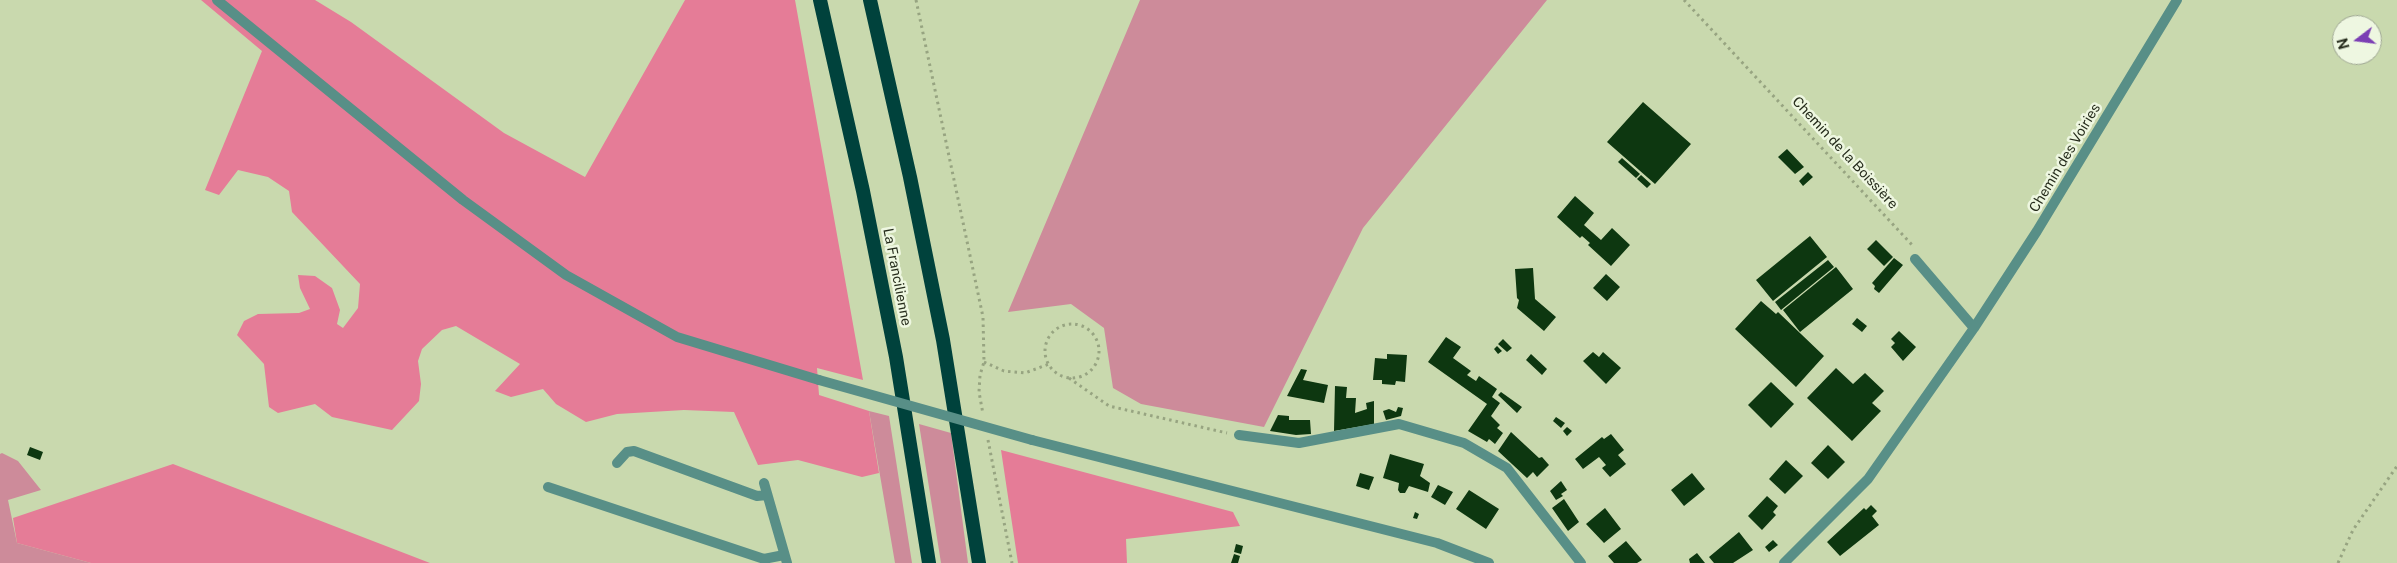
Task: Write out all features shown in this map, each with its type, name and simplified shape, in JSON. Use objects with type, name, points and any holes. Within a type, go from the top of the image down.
[{"type":"highway","name":"La Francilienne","points":[[820,0],[863,191],[896,357],[930,563]]},
{"type":"highway","points":[[870,0],[910,176],[943,340],[979,563]]},
{"type":"street","points":[[217,0],[463,200],[566,275],[677,337],[819,380],[1032,440],[1437,542],[1488,563]]},
{"type":"street","name":"Chemin des Voiries","points":[[1784,563],[1868,479],[1974,328],[2037,231],[2176,0]]},
{"type":"street","points":[[1915,259],[1974,328]]},
{"type":"street","points":[[1239,435],[1299,443],[1400,424],[1464,443],[1507,468],[1581,563]]},
{"type":"street","points":[[617,463],[627,452],[634,451],[757,496],[767,495]]},
{"type":"street","points":[[548,487],[764,559],[786,559],[764,483]]},
{"type":"path","points":[[916,0],[982,317],[984,362],[980,376],[980,392],[984,419]]},
{"type":"path","name":"Chemin de la Boissière","points":[[1684,0],[1917,250],[1915,259]]},
{"type":"path","points":[[1069,378],[1087,373],[1098,359],[1097,341],[1085,327],[1068,324],[1053,332],[1046,347],[1048,364],[1054,371],[1069,378],[1109,406],[1239,435]]},
{"type":"path","points":[[984,362],[1004,371],[1025,373],[1048,364]]},
{"type":"path","points":[[988,437],[1012,563]]},
{"type":"path","points":[[2338,563],[2353,530],[2397,466]]},
{"type":"shaded area","points":[[201,0],[315,0],[351,22],[504,133],[585,177],[685,0],[795,0],[863,380],[817,368],[819,395],[869,411],[879,473],[862,477],[798,460],[758,465],[734,412],[684,410],[617,414],[586,422],[556,404],[543,389],[511,397],[495,391],[520,364],[456,326],[442,330],[422,349],[418,361],[421,384],[419,401],[392,430],[332,417],[315,404],[278,413],[269,407],[264,364],[237,335],[244,321],[258,314],[299,313],[310,309],[300,288],[298,275],[315,276],[332,288],[340,310],[337,324],[343,328],[358,308],[360,284],[292,212],[289,191],[268,177],[238,170],[219,195],[205,190],[262,51]]},
{"type":"shaded area","points":[[1140,0],[1547,0],[1363,228],[1264,427],[1141,404],[1113,388],[1104,328],[1071,304],[1008,312]]},
{"type":"shaded area","points":[[869,411],[889,416],[912,563],[895,563]]},
{"type":"shaded area","points":[[919,424],[951,433],[968,563],[941,563]]},
{"type":"shaded area","points":[[1001,450],[1233,512],[1240,526],[1126,539],[1127,563],[1018,563]]},
{"type":"shaded area","points":[[2,453],[18,461],[41,490],[8,500],[17,543],[91,563],[0,563],[0,454]]},
{"type":"shaded area","points":[[173,464],[430,563],[91,563],[17,543],[13,518]]},
{"type":"building","points":[[1643,102],[1691,144],[1655,184],[1607,142]]},
{"type":"building","points":[[1787,149],[1804,167],[1795,174],[1778,157]]},
{"type":"building","points":[[1622,158],[1640,174],[1636,178],[1618,162]]},
{"type":"building","points":[[1808,172],[1813,177],[1803,186],[1799,181]]},
{"type":"building","points":[[1641,175],[1651,184],[1647,188],[1637,179]]},
{"type":"building","points":[[1575,196],[1594,213],[1584,225],[1601,240],[1612,228],[1630,245],[1611,266],[1588,245],[1590,243],[1582,236],[1580,238],[1557,217]]},
{"type":"building","points":[[1810,236],[1827,257],[1773,301],[1756,280]]},
{"type":"building","points":[[1876,240],[1893,257],[1884,266],[1867,249]]},
{"type":"building","points":[[1894,258],[1903,265],[1879,293],[1874,289],[1875,286],[1872,283]]},
{"type":"building","points":[[1828,260],[1834,267],[1781,310],[1775,302]]},
{"type":"building","points":[[1836,267],[1853,289],[1800,332],[1783,310]]},
{"type":"building","points":[[1533,268],[1535,299],[1556,317],[1544,331],[1517,308],[1519,300],[1517,298],[1515,269]]},
{"type":"building","points":[[1606,274],[1620,287],[1607,301],[1593,288]]},
{"type":"building","points":[[1761,301],[1776,314],[1778,312],[1824,356],[1796,387],[1735,329]]},
{"type":"building","points":[[1857,318],[1867,326],[1862,332],[1852,324]]},
{"type":"building","points":[[1899,331],[1916,347],[1903,361],[1891,347],[1895,343],[1891,339]]},
{"type":"building","points":[[1446,337],[1461,347],[1453,358],[1471,371],[1467,375],[1476,381],[1479,376],[1497,389],[1492,397],[1500,403],[1491,416],[1500,425],[1497,428],[1503,433],[1495,444],[1489,439],[1487,442],[1468,431],[1487,404],[1428,362]]},
{"type":"building","points":[[1503,339],[1512,348],[1507,352],[1498,344]]},
{"type":"building","points":[[1497,346],[1502,351],[1498,354],[1494,349]]},
{"type":"building","points":[[1593,352],[1599,357],[1603,352],[1621,368],[1606,384],[1583,361]]},
{"type":"building","points":[[1387,354],[1407,355],[1405,382],[1396,381],[1395,385],[1382,384],[1382,380],[1373,380],[1375,358],[1387,359]]},
{"type":"building","points":[[1531,354],[1547,369],[1542,375],[1526,360]]},
{"type":"building","points":[[1836,368],[1853,384],[1865,373],[1884,391],[1872,403],[1881,411],[1852,441],[1807,398]]},
{"type":"building","points":[[1301,369],[1307,370],[1303,380],[1328,385],[1324,403],[1287,396]]},
{"type":"building","points":[[1771,382],[1794,404],[1771,428],[1748,405]]},
{"type":"building","points":[[1335,386],[1347,387],[1346,398],[1356,398],[1355,413],[1367,409],[1366,403],[1374,401],[1374,424],[1334,431]]},
{"type":"building","points":[[1501,392],[1522,407],[1517,413],[1498,395]]},
{"type":"building","points":[[1398,407],[1403,408],[1401,416],[1386,420],[1383,411],[1389,409],[1396,412]]},
{"type":"building","points":[[1278,415],[1289,416],[1289,420],[1310,420],[1311,434],[1296,435],[1270,431]]},
{"type":"building","points":[[1556,417],[1565,423],[1561,428],[1553,421]]},
{"type":"building","points":[[1567,427],[1572,431],[1567,436],[1563,431]]},
{"type":"building","points":[[1511,432],[1549,465],[1537,477],[1533,472],[1527,478],[1498,451]]},
{"type":"building","points":[[1611,434],[1624,450],[1618,455],[1626,464],[1610,477],[1602,468],[1606,465],[1599,457],[1583,469],[1575,459],[1602,437],[1604,439]]},
{"type":"building","points":[[1828,445],[1845,462],[1828,479],[1811,463]]},
{"type":"building","points":[[30,447],[43,452],[40,460],[27,455]]},
{"type":"building","points":[[1390,454],[1424,464],[1420,476],[1430,483],[1428,492],[1409,486],[1405,493],[1400,493],[1398,490],[1399,483],[1383,478]]},
{"type":"building","points":[[1786,460],[1803,476],[1785,494],[1769,479]]},
{"type":"building","points":[[1360,473],[1374,477],[1369,490],[1356,486]]},
{"type":"building","points":[[1692,473],[1705,489],[1684,506],[1671,490]]},
{"type":"building","points":[[1561,481],[1567,490],[1561,494],[1563,496],[1556,500],[1550,491]]},
{"type":"building","points":[[1438,485],[1453,492],[1445,505],[1431,497]]},
{"type":"building","points":[[1469,490],[1499,509],[1486,529],[1456,509]]},
{"type":"building","points":[[1767,496],[1778,506],[1773,512],[1776,515],[1762,530],[1748,516]]},
{"type":"building","points":[[1564,499],[1579,522],[1568,531],[1552,508]]},
{"type":"building","points":[[1871,505],[1877,511],[1872,516],[1879,525],[1840,556],[1827,542],[1864,508],[1866,510]]},
{"type":"building","points":[[1605,508],[1621,529],[1604,543],[1586,524]]},
{"type":"building","points":[[1415,512],[1419,514],[1417,519],[1413,518]]},
{"type":"building","points":[[1739,532],[1753,550],[1733,563],[1714,563],[1709,557]]},
{"type":"building","points":[[1773,540],[1778,545],[1769,552],[1765,547]]},
{"type":"building","points":[[1626,541],[1642,560],[1637,563],[1614,563],[1608,556]]},
{"type":"building","points":[[1236,544],[1243,546],[1241,554],[1234,552]]},
{"type":"building","points":[[1697,553],[1705,563],[1690,563],[1689,559]]},
{"type":"building","points":[[1234,554],[1240,556],[1238,563],[1231,563]]}]
